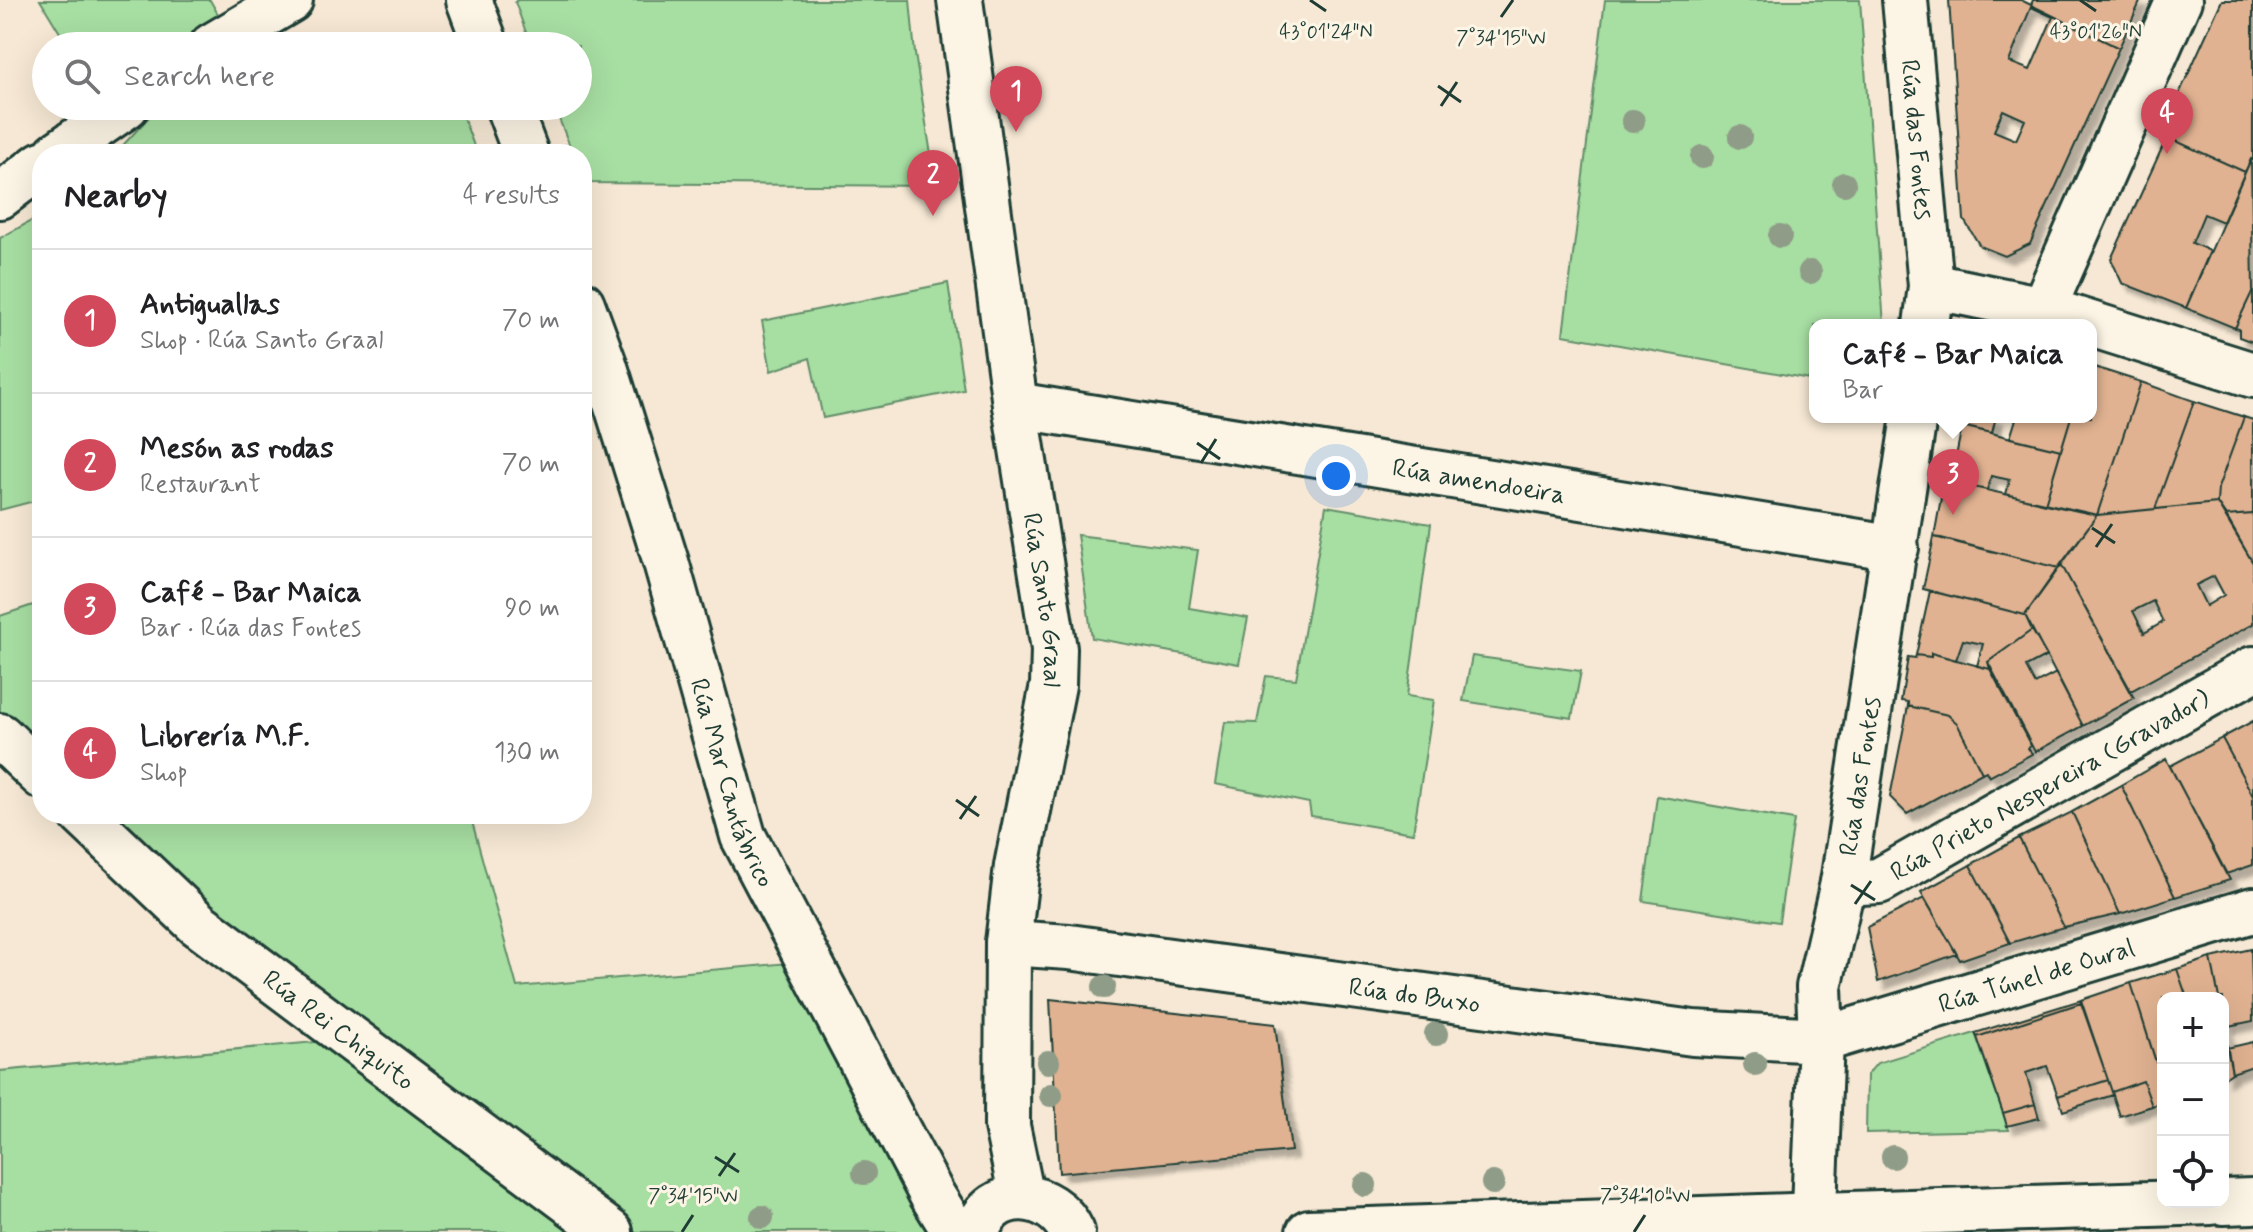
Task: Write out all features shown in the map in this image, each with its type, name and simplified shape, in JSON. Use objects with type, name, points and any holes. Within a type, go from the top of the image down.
[{"type":"street","points":[[236,32],[290,0]]},
{"type":"street","points":[[469,0],[481,32]]},
{"type":"street","name":"Rúa Santo Graal","points":[[960,0],[1015,405],[1054,661],[1053,685],[1017,866],[1008,943],[1007,1126],[1022,1198]]},
{"type":"street","name":"Rúa das Fontes","points":[[1905,0],[1928,306]]},
{"type":"street","points":[[2043,309],[2179,0]]},
{"type":"street","points":[[71,144],[106,120]]},
{"type":"street","points":[[513,120],[522,144]]},
{"type":"street","points":[[0,196],[32,172]]},
{"type":"street","points":[[1928,306],[2043,309],[2075,319]]},
{"type":"street","points":[[2097,326],[2253,375]]},
{"type":"street","name":"Rúa Mar Cantábrico","points":[[592,331],[661,547],[743,836],[932,1195],[955,1232]]},
{"type":"street","name":"Rúa amendoeira","points":[[1015,405],[1896,548]]},
{"type":"street","name":"Rúa das Fontes","points":[[1813,1223],[1821,1040],[1819,987],[1843,883],[1913,423]]},
{"type":"street","name":"Rúa Prieto Nespereira (Gravador)","points":[[1843,883],[1879,881],[2253,669]]},
{"type":"street","points":[[0,736],[32,766]]},
{"type":"street","name":"Rúa Rei Chiquito","points":[[93,824],[198,924],[610,1232]]},
{"type":"street","name":"Rúa Túnel de Oural","points":[[1821,1040],[2253,910]]},
{"type":"street","name":"Rúa do Buxo","points":[[1008,943],[1084,949],[1693,1033],[1821,1040]]},
{"type":"street","points":[[977,1232],[989,1211],[1004,1202],[1022,1198],[1052,1206],[1063,1216],[1072,1232]]},
{"type":"street","points":[[2229,1202],[2253,1201]]},
{"type":"street","points":[[1309,1232],[1813,1223],[2157,1205]]},
{"type":"green space","points":[[40,0],[210,0],[223,23],[209,32],[59,32]]},
{"type":"green space","points":[[910,0],[915,54],[936,186],[592,183],[592,144],[569,144],[560,120],[592,120],[592,32],[526,32],[515,2]]},
{"type":"green space","points":[[1605,0],[1860,0],[1884,319],[1809,319],[1809,379],[1563,335]]},
{"type":"green space","points":[[146,120],[464,120],[473,144],[124,144]]},
{"type":"green space","points":[[32,220],[32,502],[0,510],[0,238]]},
{"type":"green space","points":[[948,283],[964,390],[823,418],[810,358],[771,371],[762,321]]},
{"type":"green space","points":[[1326,506],[1431,524],[1407,696],[1434,700],[1413,833],[1311,816],[1309,803],[1215,784],[1225,722],[1257,723],[1266,676],[1296,679]]},
{"type":"green space","points":[[1077,535],[1198,550],[1189,608],[1248,618],[1239,664],[1092,638]]},
{"type":"green space","points":[[32,605],[32,742],[0,713],[0,616]]},
{"type":"green space","points":[[1472,656],[1581,671],[1572,718],[1463,701]]},
{"type":"green space","points":[[1657,796],[1794,820],[1779,922],[1643,901]]},
{"type":"green space","points":[[121,824],[473,824],[517,987],[789,963],[930,1232],[631,1232],[274,963]]},
{"type":"green space","points":[[1975,1033],[2009,1130],[1866,1133],[1867,1075],[1877,1063]]},
{"type":"green space","points":[[337,1040],[591,1232],[0,1232],[0,1071]]},
{"type":"building","points":[[1949,0],[2021,0],[2119,48],[2030,244],[2005,256],[1980,246],[1964,220]],"holes":[[[2031,7],[2053,17],[2030,70],[2009,62]],[[2003,110],[2025,120],[2016,140],[1994,131]]]},
{"type":"building","points":[[2033,0],[2141,0],[2119,48],[2031,5]]},
{"type":"building","points":[[2222,0],[2253,0],[2253,160],[2245,172],[2167,137],[2164,127]]},
{"type":"building","points":[[2167,137],[2245,172],[2223,222],[2204,214],[2192,243],[2210,251],[2186,308],[2122,283],[2111,259]]},
{"type":"building","points":[[2251,159],[2253,290],[2235,328],[2186,308]]},
{"type":"building","points":[[2253,290],[2253,342],[2239,337],[2239,329],[2235,328]]},
{"type":"building","points":[[2097,368],[2141,382],[2097,515],[2045,504],[2069,423],[2097,423]]},
{"type":"building","points":[[2141,382],[2194,401],[2155,509],[2097,515]]},
{"type":"building","points":[[2194,401],[2244,417],[2218,488],[2217,503],[2155,509]]},
{"type":"building","points":[[2244,417],[2253,420],[2253,514],[2226,516],[2217,503],[2218,488]]},
{"type":"building","points":[[1963,423],[1994,423],[1992,433],[1962,426]]},
{"type":"building","points":[[2015,423],[2069,423],[2061,450],[2010,438]]},
{"type":"building","points":[[1962,426],[2061,450],[2045,504],[2006,494],[2010,480],[1991,476],[1987,490],[1951,482]]},
{"type":"building","points":[[1944,481],[2097,515],[2059,568],[1934,537]]},
{"type":"building","points":[[2217,503],[2253,563],[2253,624],[2131,691],[2061,564],[2097,515]],"holes":[[[2214,576],[2224,595],[2206,606],[2196,585]],[[2153,601],[2163,622],[2144,633],[2133,611]]]},
{"type":"building","points":[[2253,514],[2253,563],[2226,516]]},
{"type":"building","points":[[1934,537],[2059,568],[2025,615],[1923,589]]},
{"type":"building","points":[[2061,564],[2134,698],[2083,726],[2025,615]]},
{"type":"building","points":[[1930,591],[2025,615],[2032,630],[1988,662],[1990,669],[1977,666],[1983,644],[1963,640],[1956,660],[1931,653],[1931,657],[1916,655]]},
{"type":"building","points":[[2032,630],[2047,656],[2026,667],[2035,684],[2056,673],[2083,726],[2035,752],[1988,662]]},
{"type":"building","points":[[1931,653],[1990,669],[2031,746],[2028,748],[2032,754],[1989,777],[1986,771],[1982,773],[1957,723],[1948,715],[1908,706],[1908,702],[1901,701],[1908,657],[1931,657]]},
{"type":"building","points":[[1908,706],[1948,715],[1957,723],[1982,773],[1907,814],[1890,797]]},
{"type":"building","points":[[2253,721],[2253,796],[2222,738]]},
{"type":"building","points":[[2222,738],[2253,796],[2253,865],[2226,874],[2170,766]]},
{"type":"building","points":[[2166,759],[2230,880],[2175,897],[2121,785]]},
{"type":"building","points":[[2121,785],[2175,897],[2120,914],[2072,812]]},
{"type":"building","points":[[2072,812],[2120,914],[2064,927],[2019,838]]},
{"type":"building","points":[[2019,838],[2064,927],[2010,943],[1970,865]]},
{"type":"building","points":[[1970,865],[2010,943],[1960,960],[1921,892]]},
{"type":"building","points":[[1924,898],[1957,954],[1878,982],[1867,927]]},
{"type":"building","points":[[2251,949],[2253,1021],[2229,1026],[2229,992],[2218,992],[2211,958]]},
{"type":"building","points":[[2211,958],[2218,992],[2185,992],[2177,969]]},
{"type":"building","points":[[2177,969],[2185,992],[2157,992],[2157,1065],[2131,983]]},
{"type":"building","points":[[2131,983],[2157,1065],[2157,1104],[2152,1106],[2143,1081],[2112,1092],[2081,1000]]},
{"type":"building","points":[[1050,999],[1275,1024],[1291,1151],[1059,1173]]},
{"type":"building","points":[[2081,1000],[2081,1003],[1977,1037],[1975,1033]]},
{"type":"building","points":[[2081,1003],[2108,1080],[2058,1096],[2047,1066],[2026,1073],[2035,1104],[2003,1113],[1977,1037]]},
{"type":"building","points":[[2253,1042],[2253,1066],[2232,1073],[2229,1048]]},
{"type":"building","points":[[2108,1080],[2113,1095],[2063,1111],[2058,1096]]},
{"type":"building","points":[[2143,1081],[2152,1106],[2120,1116],[2112,1092]]},
{"type":"building","points":[[2035,1104],[2039,1118],[2007,1126],[2003,1113]]},
{"type":"place","name":"Antiguallas","points":[[1016,132]]},
{"type":"place","name":"Librería M.F.","points":[[2167,154]]},
{"type":"place","name":"Mesón as rodas","points":[[933,216]]},
{"type":"place","name":"Café - Bar Maica","points":[[1953,515]]}]
